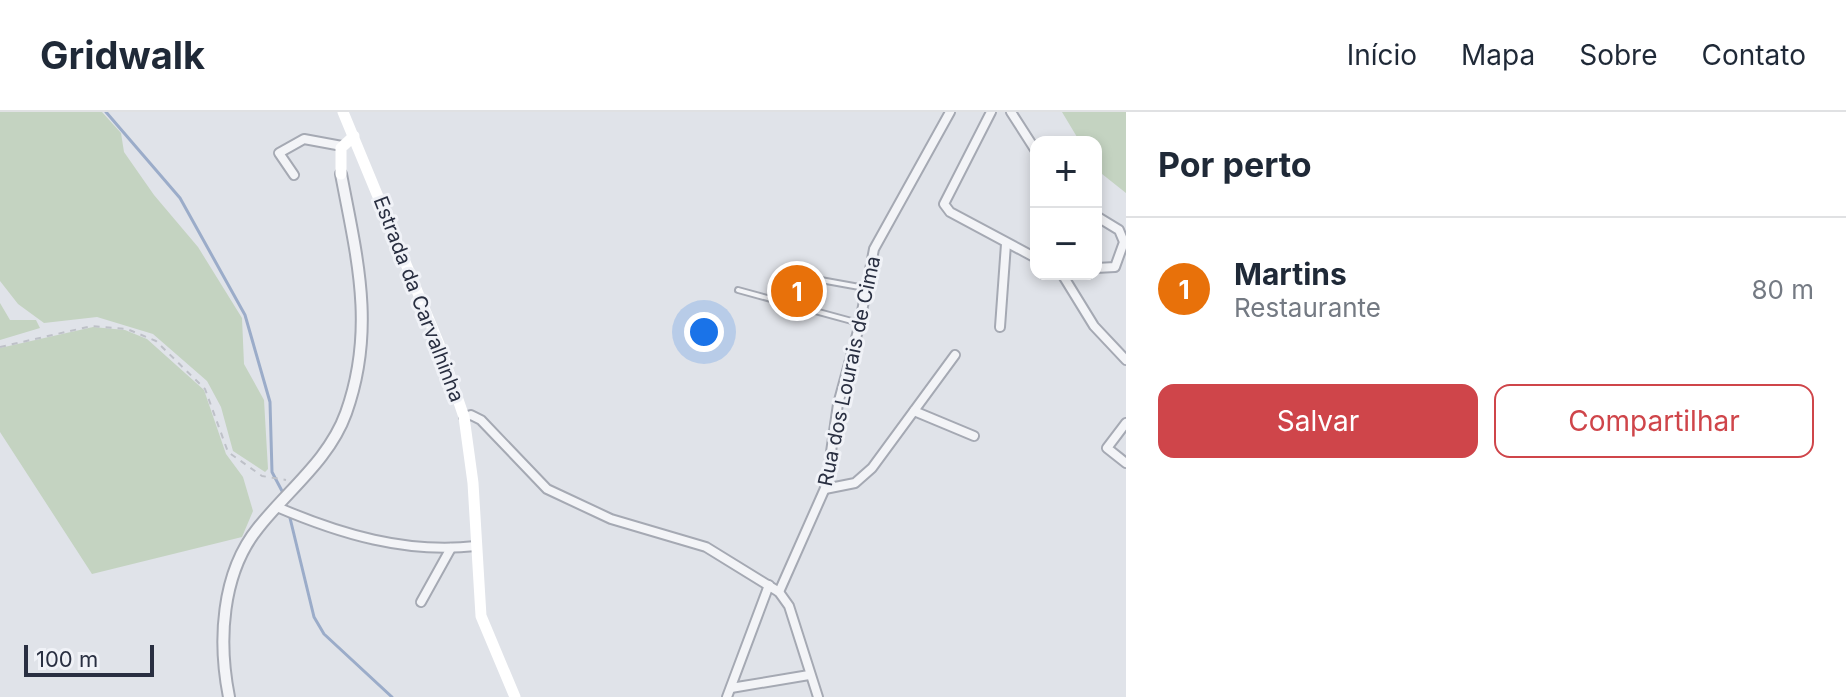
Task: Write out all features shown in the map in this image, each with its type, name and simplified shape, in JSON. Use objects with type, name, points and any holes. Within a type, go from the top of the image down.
[{"type":"main road","name":"Estrada da Carvalhinha","points":[[343,112],[354,136],[356,156],[439,344],[464,417],[472,463],[481,616],[515,697]]},
{"type":"main road","points":[[341,174],[341,147],[354,136]]},
{"type":"main road","points":[[341,147],[356,156],[341,174]]},
{"type":"street","name":"Rua dos Lourais de Cima","points":[[779,592],[825,489],[838,404],[874,249],[950,112]]},
{"type":"street","points":[[991,112],[944,204],[1006,244],[1030,255]]},
{"type":"street","points":[[1011,112],[1030,142]]},
{"type":"street","points":[[294,175],[279,153],[304,139],[341,147]]},
{"type":"street","points":[[229,697],[223,641],[230,587],[251,538],[326,449],[345,416],[365,330],[363,297],[341,174]]},
{"type":"street","points":[[1102,220],[1119,230],[1124,242],[1115,267],[1102,268]]},
{"type":"street","points":[[1000,327],[1006,244]]},
{"type":"street","points":[[1066,280],[1094,326],[1126,360]]},
{"type":"street","points":[[825,489],[855,483],[872,468],[955,355]]},
{"type":"street","points":[[914,411],[974,436]]},
{"type":"street","points":[[464,417],[471,415],[481,420],[547,489],[611,519],[706,547],[779,592],[789,606],[818,697]]},
{"type":"street","points":[[1126,423],[1107,448],[1126,463]]},
{"type":"street","points":[[277,507],[342,534],[451,548],[476,546]]},
{"type":"street","points":[[421,602],[451,548]]},
{"type":"street","points":[[729,693],[769,585]]},
{"type":"street","points":[[729,693],[809,675]]},
{"type":"lane","points":[[793,275],[865,288]]},
{"type":"lane","points":[[738,290],[859,323]]},
{"type":"path","points":[[0,347],[92,326],[127,329],[156,341],[205,389],[228,452],[262,476],[299,482]]},
{"type":"green space","points":[[0,112],[102,112],[121,133],[124,152],[154,195],[198,247],[242,318],[244,364],[264,400],[268,469],[265,472],[233,451],[221,407],[207,381],[153,334],[97,317],[44,323],[18,304],[0,281]]},
{"type":"green space","points":[[1062,112],[1126,112],[1126,193],[1102,174],[1102,136],[1076,136]]},
{"type":"green space","points":[[0,303],[10,320],[36,320],[40,328],[0,340]]},
{"type":"green space","points":[[93,327],[125,330],[147,339],[204,390],[226,454],[243,477],[253,511],[242,537],[92,574],[0,432],[0,348]]},
{"type":"building","points":[[791,280],[817,289],[815,306],[785,298]]},
{"type":"waterway","points":[[106,112],[180,198],[245,315],[270,402],[272,472],[282,491]]},
{"type":"waterway","points":[[290,518],[314,617],[324,634],[392,697]]},
{"type":"place","name":"Martins","points":[[797,291]]}]
